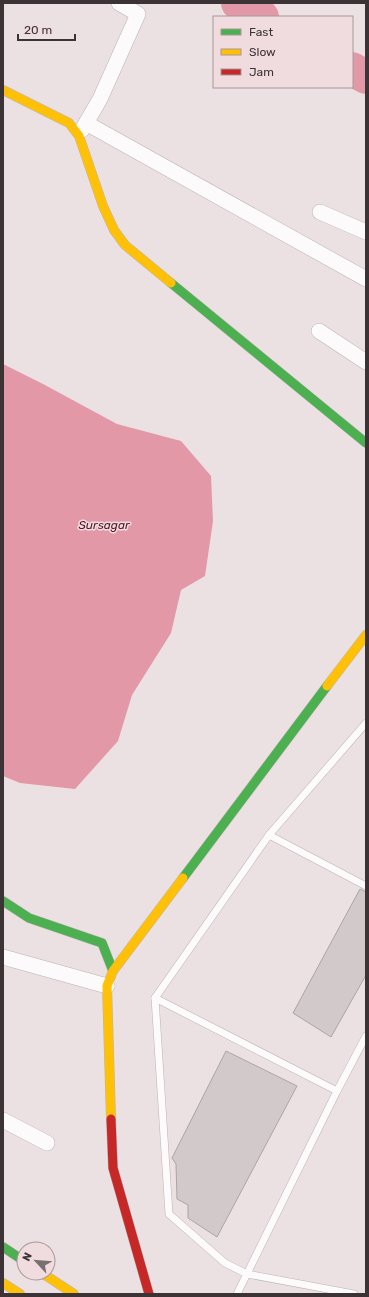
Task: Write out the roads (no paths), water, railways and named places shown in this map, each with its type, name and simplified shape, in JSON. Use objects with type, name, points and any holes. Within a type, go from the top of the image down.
[{"type":"street","points":[[79,136],[100,99],[138,14],[119,3]]},
{"type":"street","points":[[3,90],[69,123],[79,136],[103,206],[114,230],[125,245],[366,444]]},
{"type":"street","points":[[86,123],[366,279]]},
{"type":"street","points":[[320,212],[366,232]]},
{"type":"street","points":[[319,331],[366,362]]},
{"type":"street","points":[[149,1294],[113,1168],[107,986],[112,971],[366,635]]},
{"type":"street","points":[[3,901],[29,918],[102,943],[112,971]]},
{"type":"street","points":[[3,957],[107,986]]},
{"type":"street","points":[[3,1120],[47,1143]]},
{"type":"street","points":[[3,1247],[16,1256]]},
{"type":"street","points":[[54,1281],[74,1294]]},
{"type":"street","points":[[3,1283],[20,1294]]},
{"type":"lane","points":[[354,1294],[247,1274],[225,1263],[169,1214],[155,998],[269,835],[366,722]]},
{"type":"lane","points":[[269,835],[366,886]]},
{"type":"lane","points":[[155,998],[337,1091]]},
{"type":"lane","points":[[237,1294],[337,1091],[366,1036]]},
{"type":"water","name":"Sursagar","points":[[3,364],[117,424],[181,441],[211,476],[213,521],[205,576],[181,590],[171,633],[132,695],[118,741],[75,789],[20,783],[3,776]]},
{"type":"waterway","points":[[238,3],[260,16]]},
{"type":"waterway","points":[[353,70],[366,77]]}]
